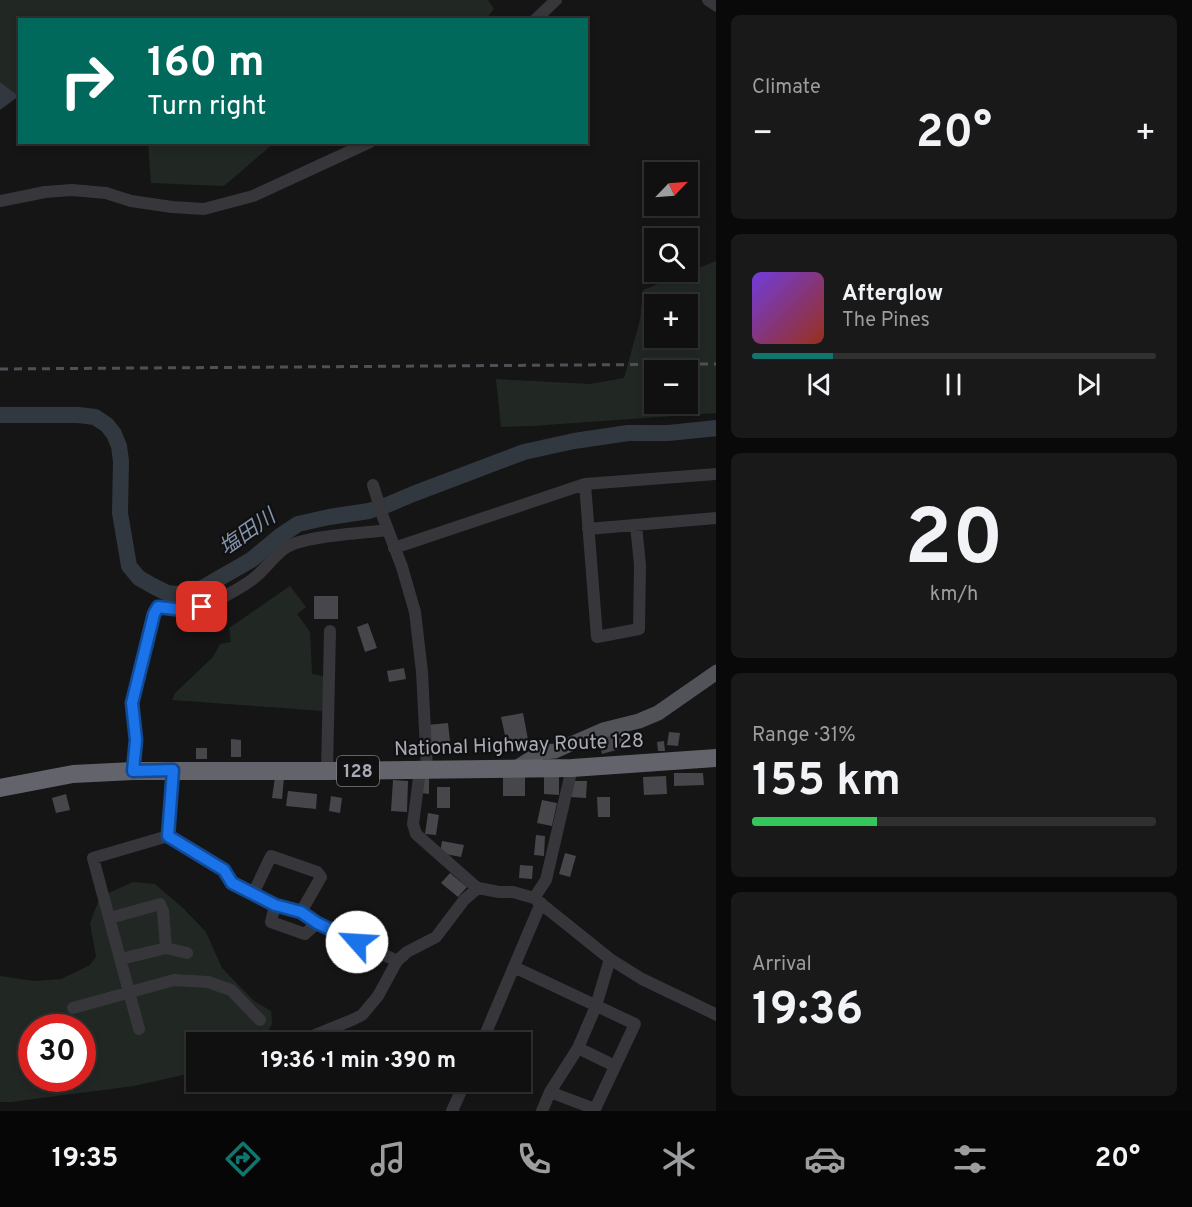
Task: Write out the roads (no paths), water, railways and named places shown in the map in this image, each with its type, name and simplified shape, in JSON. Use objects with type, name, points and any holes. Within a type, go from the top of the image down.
[{"type":"highway","name":"National Highway Route 128","points":[[0,788],[73,774],[133,771],[572,768],[716,758]]},
{"type":"main road","points":[[516,768],[541,752],[555,751],[603,730],[639,721],[658,713],[716,673]]},
{"type":"street","points":[[537,18],[556,0]]},
{"type":"street","points":[[0,201],[27,195],[72,190],[106,193],[131,201],[204,209],[253,196],[366,144]]},
{"type":"street","points":[[394,548],[585,484],[716,474]]},
{"type":"street","points":[[585,484],[597,637],[639,629],[640,565],[636,525]]},
{"type":"street","points":[[373,485],[415,612],[422,672],[424,770],[413,824],[416,834],[478,888],[513,892],[538,900],[610,959],[642,979],[716,1015]]},
{"type":"street","points":[[588,529],[716,518]]},
{"type":"street","points":[[133,771],[136,740],[132,703],[154,614],[158,607],[183,610],[202,607],[253,579],[286,547],[297,543],[388,530]]},
{"type":"street","points":[[327,771],[330,631]]},
{"type":"street","points":[[486,1032],[514,967],[546,880],[572,768]]},
{"type":"street","points":[[168,836],[173,770]]},
{"type":"street","points":[[139,1029],[93,858],[168,836],[224,870],[232,883],[275,905],[301,912],[317,923],[397,961]]},
{"type":"street","points":[[253,894],[271,856],[317,872],[321,877],[301,912]]},
{"type":"street","points":[[322,1032],[362,1015],[378,996],[397,961],[407,952],[436,937],[464,900],[478,888]]},
{"type":"street","points":[[110,918],[160,904],[163,911],[166,948]]},
{"type":"street","points":[[275,905],[271,922],[305,934],[317,923]]},
{"type":"street","points":[[121,959],[166,948],[187,953]]},
{"type":"street","points":[[542,1111],[550,1092],[578,1048],[596,1006],[610,959]]},
{"type":"street","points":[[514,967],[635,1024],[595,1109],[550,1092]]},
{"type":"street","points":[[73,1008],[174,980],[208,982],[231,990],[260,1020]]},
{"type":"street","points":[[578,1048],[615,1066]]},
{"type":"street","points":[[452,1111],[461,1092]]},
{"type":"waterway","name":"塩田川","points":[[0,415],[78,415],[95,417],[107,425],[119,446],[120,513],[129,566],[139,578],[153,586],[167,593],[186,595],[251,560],[298,524],[369,511],[524,452],[574,441],[628,433],[668,433],[716,428]]},
{"type":"railway","points":[[0,369],[716,364]]}]
